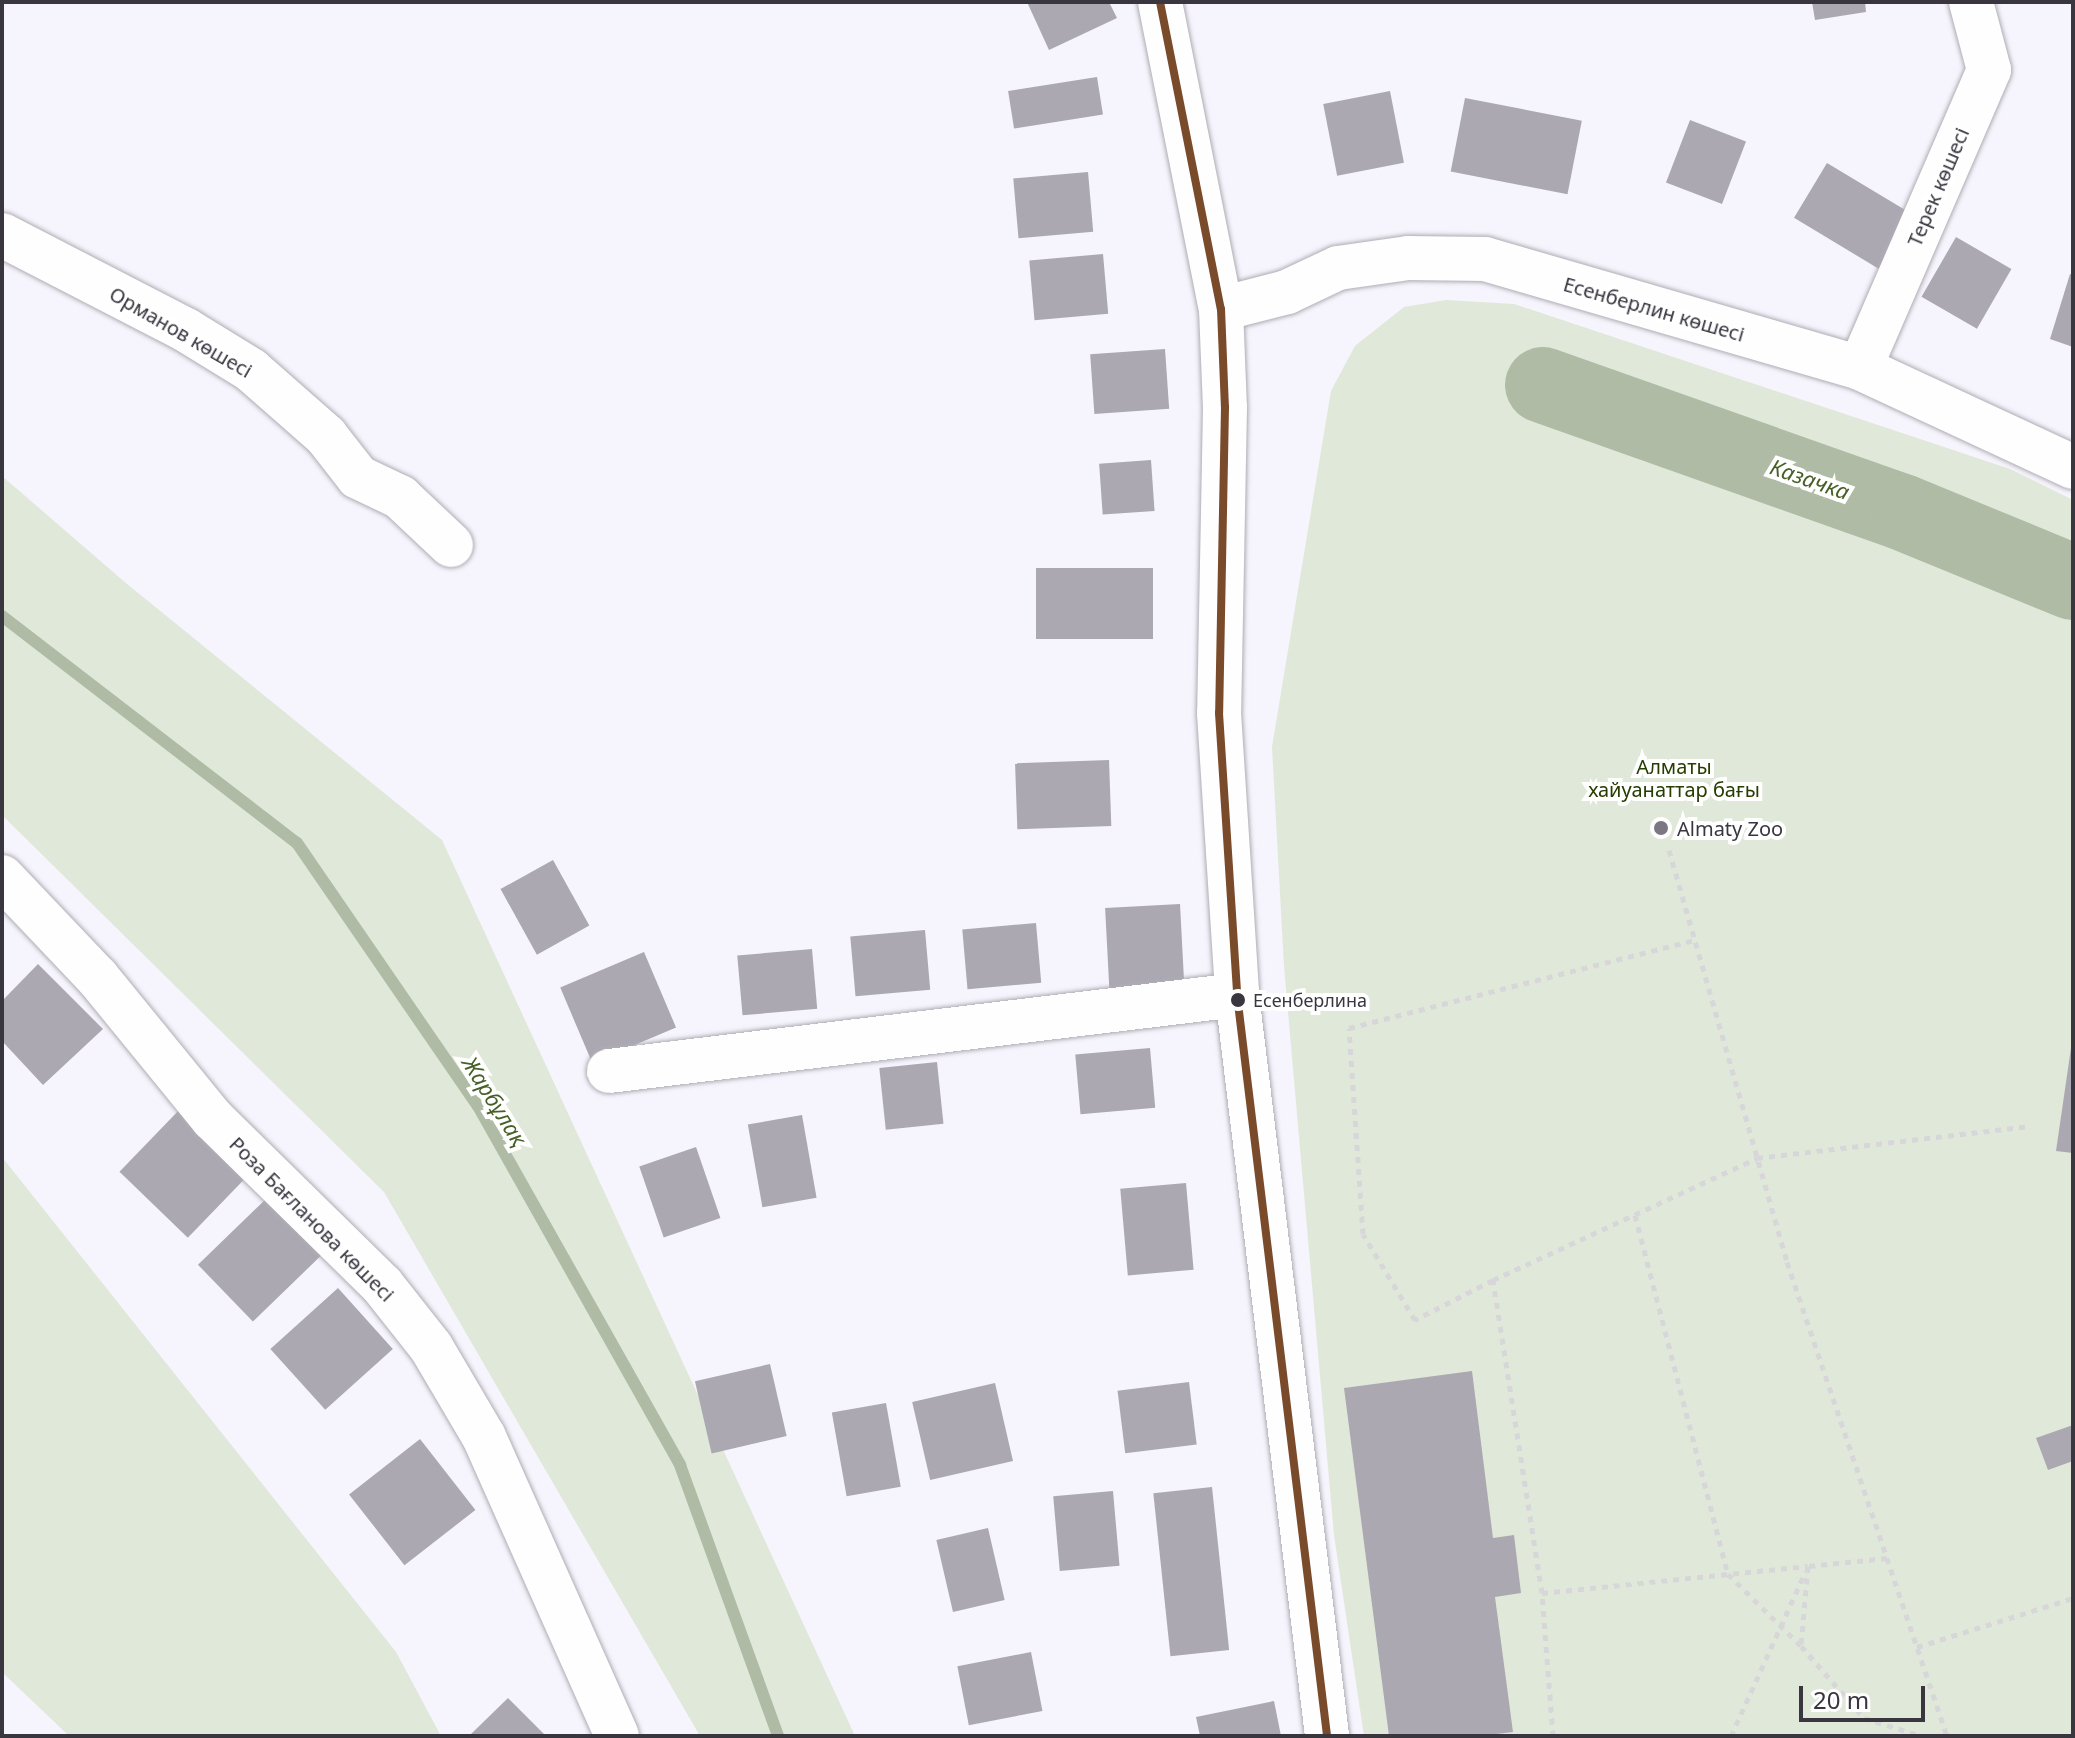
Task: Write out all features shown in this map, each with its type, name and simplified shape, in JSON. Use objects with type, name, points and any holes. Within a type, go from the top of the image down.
[{"type":"street","points":[[1160,2],[1221,309],[1225,407],[1219,713],[1237,995],[1327,1736]]},
{"type":"street","name":"Терек көшесі","points":[[1860,368],[1989,70],[1971,2]]},
{"type":"street","name":"Орманов көшесі","points":[[2,235],[186,330],[251,370],[326,436],[358,477],[400,497],[451,545]]},
{"type":"street","name":"Есенберлин көшесі","points":[[1221,309],[1287,292],[1338,268],[1408,258],[1485,259],[1860,368],[2073,467]]},
{"type":"street","name":"Роза Бағланова көшесі","points":[[2,877],[97,977],[213,1119],[382,1285],[431,1347],[484,1437],[617,1736]]},
{"type":"street","points":[[609,1071],[1237,995]]},
{"type":"path","points":[[1669,850],[1787,1262],[1947,1736]]},
{"type":"path","points":[[1695,940],[1349,1028],[1363,1234],[1415,1320],[1493,1280],[1757,1158],[2028,1126]]},
{"type":"path","points":[[1635,1215],[1728,1574],[1801,1646],[1864,1718],[1922,1736]]},
{"type":"path","points":[[1493,1280],[1542,1593],[1553,1736]]},
{"type":"path","points":[[1542,1593],[1887,1558]]},
{"type":"path","points":[[1801,1646],[1808,1566]]},
{"type":"path","points":[[1731,1736],[1808,1566]]},
{"type":"path","points":[[1917,1647],[2073,1598]]},
{"type":"green space","name":"Алматы хайуанаттар бағы","points":[[1446,300],[1514,304],[2010,469],[2073,500],[2073,1736],[1364,1736],[1334,1535],[1284,966],[1272,747],[1331,391],[1355,346],[1404,307]]},
{"type":"green space","points":[[2,476],[127,584],[442,840],[855,1736],[700,1736],[384,1192],[2,815]]},
{"type":"green space","points":[[2,1157],[396,1652],[441,1736],[69,1736],[2,1672]]},
{"type":"building","points":[[1027,2],[1109,2],[1117,18],[1049,50]]},
{"type":"building","points":[[1812,2],[1865,2],[1866,12],[1815,20]]},
{"type":"building","points":[[1097,77],[1103,115],[1014,129],[1008,91]]},
{"type":"building","points":[[1390,91],[1404,163],[1337,176],[1323,104]]},
{"type":"building","points":[[1465,98],[1582,121],[1568,194],[1451,172]]},
{"type":"building","points":[[1690,120],[1746,142],[1722,204],[1666,183]]},
{"type":"building","points":[[1827,163],[1914,216],[1881,270],[1794,218]]},
{"type":"building","points":[[1088,172],[1093,232],[1019,238],[1013,179]]},
{"type":"building","points":[[1956,237],[2011,269],[1977,329],[1922,297]]},
{"type":"building","points":[[1103,254],[1108,314],[1035,320],[1029,260]]},
{"type":"building","points":[[2070,274],[2073,275],[2073,347],[2050,339]]},
{"type":"building","points":[[1165,349],[1169,409],[1094,414],[1090,354]]},
{"type":"building","points":[[1151,460],[1155,511],[1103,515],[1099,464]]},
{"type":"building","points":[[1036,568],[1153,568],[1153,639],[1036,639]]},
{"type":"building","points":[[1109,760],[1111,826],[1017,829],[1015,763]]},
{"type":"building","points":[[553,860],[589,926],[537,955],[501,889]]},
{"type":"building","points":[[1180,904],[1184,988],[1109,992],[1105,908]]},
{"type":"building","points":[[1036,923],[1041,983],[968,989],[962,929]]},
{"type":"building","points":[[925,930],[930,990],[856,996],[850,937]]},
{"type":"building","points":[[812,949],[817,1009],[743,1015],[737,956]]},
{"type":"building","points":[[644,952],[676,1027],[592,1063],[560,988]]},
{"type":"building","points":[[38,964],[103,1029],[43,1085],[2,1041],[2,1001]]},
{"type":"building","points":[[1150,1048],[1155,1108],[1081,1114],[1075,1055]]},
{"type":"building","points":[[2073,1048],[2073,1153],[2056,1151]]},
{"type":"building","points":[[937,1062],[943,1124],[886,1130],[879,1068]]},
{"type":"building","points":[[182,1107],[250,1173],[188,1238],[119,1172]]},
{"type":"building","points":[[802,1115],[817,1198],[762,1207],[748,1125]]},
{"type":"building","points":[[696,1147],[720,1218],[664,1237],[639,1167]]},
{"type":"building","points":[[1186,1183],[1194,1270],[1128,1275],[1120,1189]]},
{"type":"building","points":[[267,1198],[322,1255],[253,1322],[198,1265]]},
{"type":"building","points":[[338,1288],[393,1349],[325,1410],[270,1349]]},
{"type":"building","points":[[770,1364],[787,1436],[712,1453],[695,1381]]},
{"type":"building","points":[[1472,1371],[1493,1538],[1514,1535],[1521,1593],[1495,1597],[1513,1732],[1480,1736],[1389,1736],[1344,1388]]},
{"type":"building","points":[[1189,1382],[1197,1445],[1125,1453],[1118,1391]]},
{"type":"building","points":[[995,1383],[1013,1461],[930,1480],[912,1402]]},
{"type":"building","points":[[886,1403],[901,1487],[847,1496],[832,1413]]},
{"type":"building","points":[[2073,1425],[2073,1461],[2048,1470],[2036,1438]]},
{"type":"building","points":[[420,1439],[475,1510],[404,1565],[349,1494]]},
{"type":"building","points":[[1212,1487],[1229,1650],[1170,1656],[1153,1493]]},
{"type":"building","points":[[1113,1491],[1120,1566],[1060,1571],[1053,1496]]},
{"type":"building","points":[[988,1528],[1005,1600],[953,1612],[936,1540]]},
{"type":"building","points":[[1031,1652],[1042,1711],[969,1725],[957,1666]]},
{"type":"building","points":[[508,1698],[546,1736],[469,1736]]},
{"type":"building","points":[[1274,1701],[1281,1736],[1200,1736],[1196,1717]]},
{"type":"waterway","name":"Казачка","points":[[1543,385],[1902,512],[2073,582]]},
{"type":"waterway","name":"Жарбұлақ","points":[[2,616],[297,843],[478,1106],[680,1465],[778,1736]]},
{"type":"transit line","points":[[1160,2],[1221,309],[1225,407],[1219,713],[1237,995],[1327,1736]]},
{"type":"place","name":"Almaty Zoo","points":[[1661,828]]},
{"type":"place","name":"Есенберлина","points":[[1238,1000]]}]
